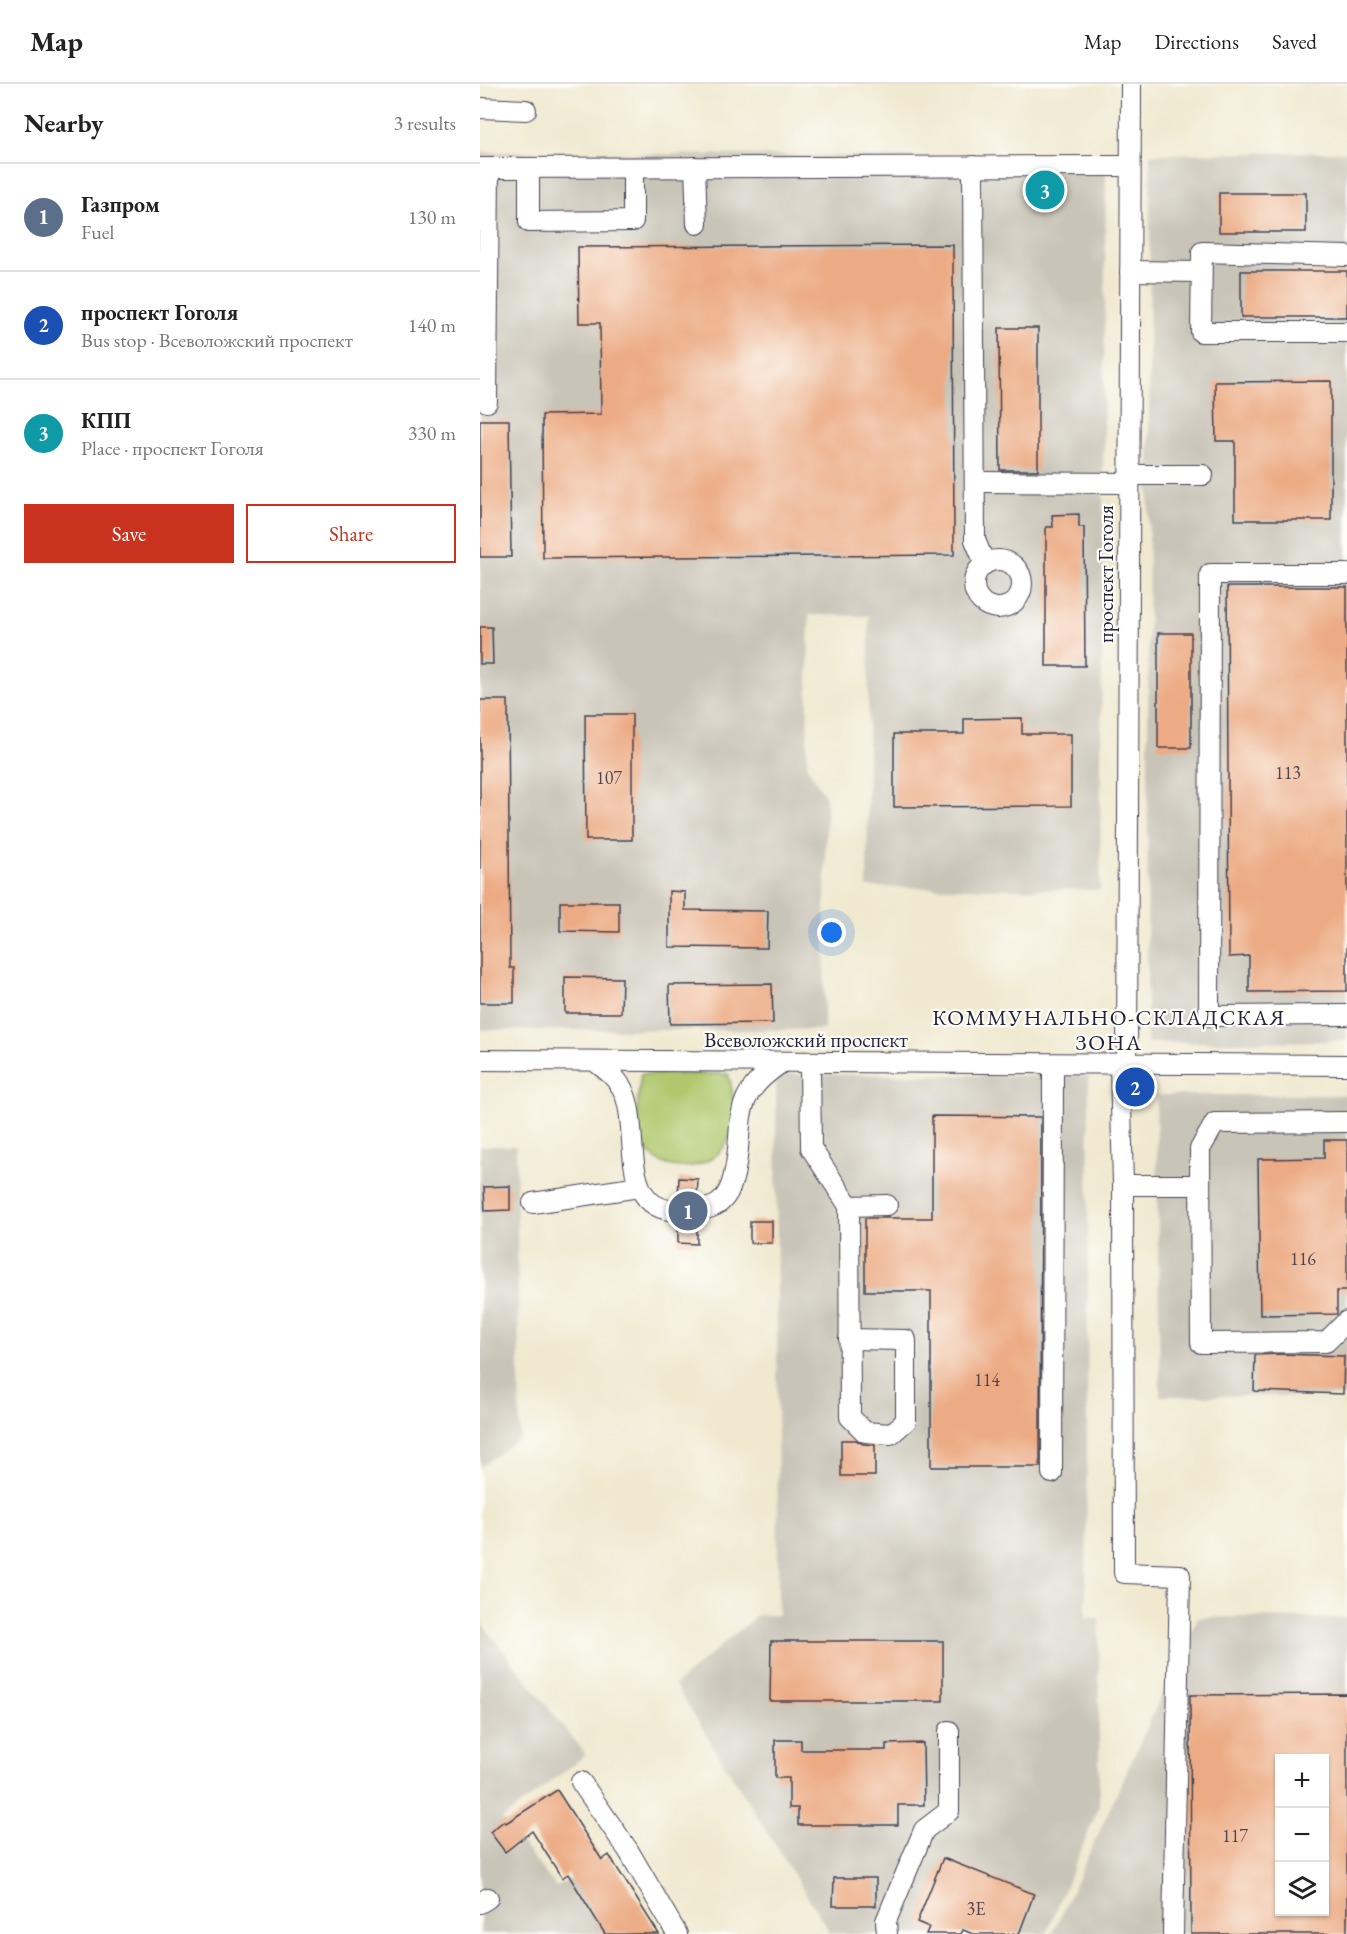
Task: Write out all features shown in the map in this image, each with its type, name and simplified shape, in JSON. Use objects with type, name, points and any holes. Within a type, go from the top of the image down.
[{"type":"street","name":"проспект Гоголя","points":[[1131,84],[1123,1185],[1124,1573],[1180,1575],[1173,1934]]},
{"type":"street","points":[[480,108],[526,110]]},
{"type":"street","points":[[974,166],[975,540],[985,564]]},
{"type":"street","points":[[480,398],[487,402],[484,168],[1130,166]]},
{"type":"street","points":[[695,167],[697,224]]},
{"type":"street","points":[[529,168],[529,222],[633,221],[633,168]]},
{"type":"street","points":[[1347,256],[1202,252],[1201,272],[1201,332],[1347,332]]},
{"type":"street","points":[[1130,271],[1201,272]]},
{"type":"street","points":[[975,482],[1203,475]]},
{"type":"street","points":[[1347,574],[1210,574],[1209,1016],[1347,1016]]},
{"type":"street","name":"Всеволожский проспект","points":[[480,1060],[1347,1065]]},
{"type":"street","points":[[596,1062],[614,1076],[628,1105],[639,1187],[648,1200],[658,1207],[672,1210],[703,1210],[719,1205],[729,1193],[734,1176],[744,1102],[751,1088],[763,1075],[781,1063]]},
{"type":"street","points":[[810,1063],[811,1148],[849,1206],[849,1339],[850,1417],[865,1432],[891,1434],[906,1421],[906,1340],[849,1339]]},
{"type":"street","points":[[1052,1473],[1053,1065]]},
{"type":"street","points":[[1347,1122],[1215,1123],[1200,1149],[1201,1343],[1326,1342],[1347,1321]]},
{"type":"street","points":[[1123,1185],[1200,1185]]},
{"type":"street","points":[[533,1203],[639,1187]]},
{"type":"street","points":[[849,1206],[887,1205]]},
{"type":"street","points":[[887,1934],[886,1921],[924,1830],[950,1811],[950,1731]]},
{"type":"street","points":[[581,1782],[628,1850],[677,1934]]},
{"type":"shaded area","points":[[480,152],[1106,159],[1100,890],[867,887],[869,616],[809,615],[807,766],[826,798],[824,1030],[480,1030]]},
{"type":"shaded area","points":[[1347,152],[1347,1041],[1147,1043],[1150,154]]},
{"type":"shaded area","points":[[776,1074],[1089,1076],[1086,1617],[1099,1618],[1099,1807],[1046,1934],[826,1934],[829,1931],[675,1685],[757,1615],[778,1615]]},
{"type":"shaded area","points":[[1156,1095],[1347,1095],[1347,1396],[1160,1396]]},
{"type":"shaded area","points":[[480,1146],[516,1146],[520,1438],[480,1467]]},
{"type":"shaded area","points":[[1198,1617],[1347,1618],[1347,1934],[1052,1934]]},
{"type":"shaded area","points":[[480,1621],[586,1755],[501,1820],[556,1887],[571,1879],[605,1934],[480,1934]]},
{"type":"green space","points":[[641,1074],[728,1074],[734,1115],[732,1131],[722,1149],[713,1157],[689,1166],[676,1167],[664,1164],[653,1157],[645,1147],[639,1130],[637,1111]]},
{"type":"building","points":[[1037,184],[1052,184],[1052,196],[1037,196]]},
{"type":"building","points":[[1219,193],[1306,193],[1306,232],[1219,232]]},
{"type":"building","points":[[953,245],[954,555],[543,558],[542,415],[601,414],[600,323],[579,323],[578,247]]},
{"type":"building","points":[[1241,271],[1347,271],[1347,317],[1241,317]]},
{"type":"building","points":[[999,328],[1038,328],[1038,470],[1000,470]]},
{"type":"building","points":[[1331,381],[1331,520],[1235,520],[1235,441],[1216,441],[1215,382]]},
{"type":"building","points":[[480,420],[509,420],[511,557],[480,557]]},
{"type":"building","points":[[1079,514],[1079,527],[1084,527],[1085,666],[1046,666],[1046,527],[1053,527],[1052,515]]},
{"type":"building","points":[[1227,587],[1347,587],[1347,991],[1249,992],[1249,956],[1229,957]]},
{"type":"building","points":[[480,627],[492,627],[493,664],[480,664]]},
{"type":"building","points":[[1158,633],[1191,633],[1191,748],[1158,748]]},
{"type":"building","points":[[480,700],[508,700],[510,968],[514,968],[514,1003],[480,1003]]},
{"type":"building","points":[[585,714],[632,714],[632,840],[586,840]]},
{"type":"building","points":[[1022,718],[1022,734],[1071,734],[1071,806],[894,807],[894,734],[964,734],[964,719]]},
{"type":"building","points":[[669,891],[685,892],[685,910],[768,911],[767,948],[669,947]]},
{"type":"building","points":[[560,902],[619,902],[619,932],[560,931]]},
{"type":"building","points":[[565,977],[622,978],[621,1013],[565,1013]]},
{"type":"building","points":[[772,984],[773,1023],[670,1024],[669,985]]},
{"type":"building","points":[[932,1116],[1041,1117],[1040,1467],[931,1467],[931,1291],[865,1291],[865,1218],[932,1218]]},
{"type":"building","points":[[1324,1140],[1347,1140],[1347,1291],[1337,1291],[1337,1314],[1260,1315],[1258,1159],[1324,1158]]},
{"type":"building","points":[[679,1178],[698,1179],[697,1198],[678,1198]]},
{"type":"building","points":[[510,1186],[510,1210],[485,1211],[484,1187]]},
{"type":"building","points":[[750,1221],[772,1221],[772,1243],[750,1243]]},
{"type":"building","points":[[697,1222],[697,1244],[678,1243],[678,1223]]},
{"type":"building","points":[[1255,1355],[1344,1356],[1343,1394],[1254,1391]]},
{"type":"building","points":[[841,1440],[856,1440],[863,1444],[875,1445],[875,1476],[841,1476]]},
{"type":"building","points":[[771,1641],[943,1641],[943,1701],[770,1701]]},
{"type":"building","points":[[1347,1694],[1347,1934],[1191,1934],[1190,1695]]},
{"type":"building","points":[[775,1740],[801,1740],[801,1750],[886,1750],[886,1744],[923,1743],[924,1805],[898,1805],[898,1825],[798,1825],[798,1808],[789,1808],[789,1778],[775,1778]]},
{"type":"building","points":[[557,1790],[602,1860],[609,1855],[659,1934],[605,1934],[568,1874],[562,1878],[532,1831],[505,1852],[490,1832],[504,1821],[506,1823]]},
{"type":"building","points":[[943,1858],[1034,1894],[1019,1934],[973,1934],[963,1930],[961,1934],[926,1934],[929,1927],[917,1922]]},
{"type":"building","points":[[834,1878],[876,1878],[876,1906],[833,1906]]},
{"type":"place","name":"КПП","points":[[1045,190]]},
{"type":"place","name":"проспект Гоголя","points":[[1135,1087]]},
{"type":"place","name":"Газпром","points":[[688,1211]]},
{"type":"district","name":"КОММУНАЛЬНО-СКЛАДСКАЯ ЗОНА","points":[[1109,1030]]}]
